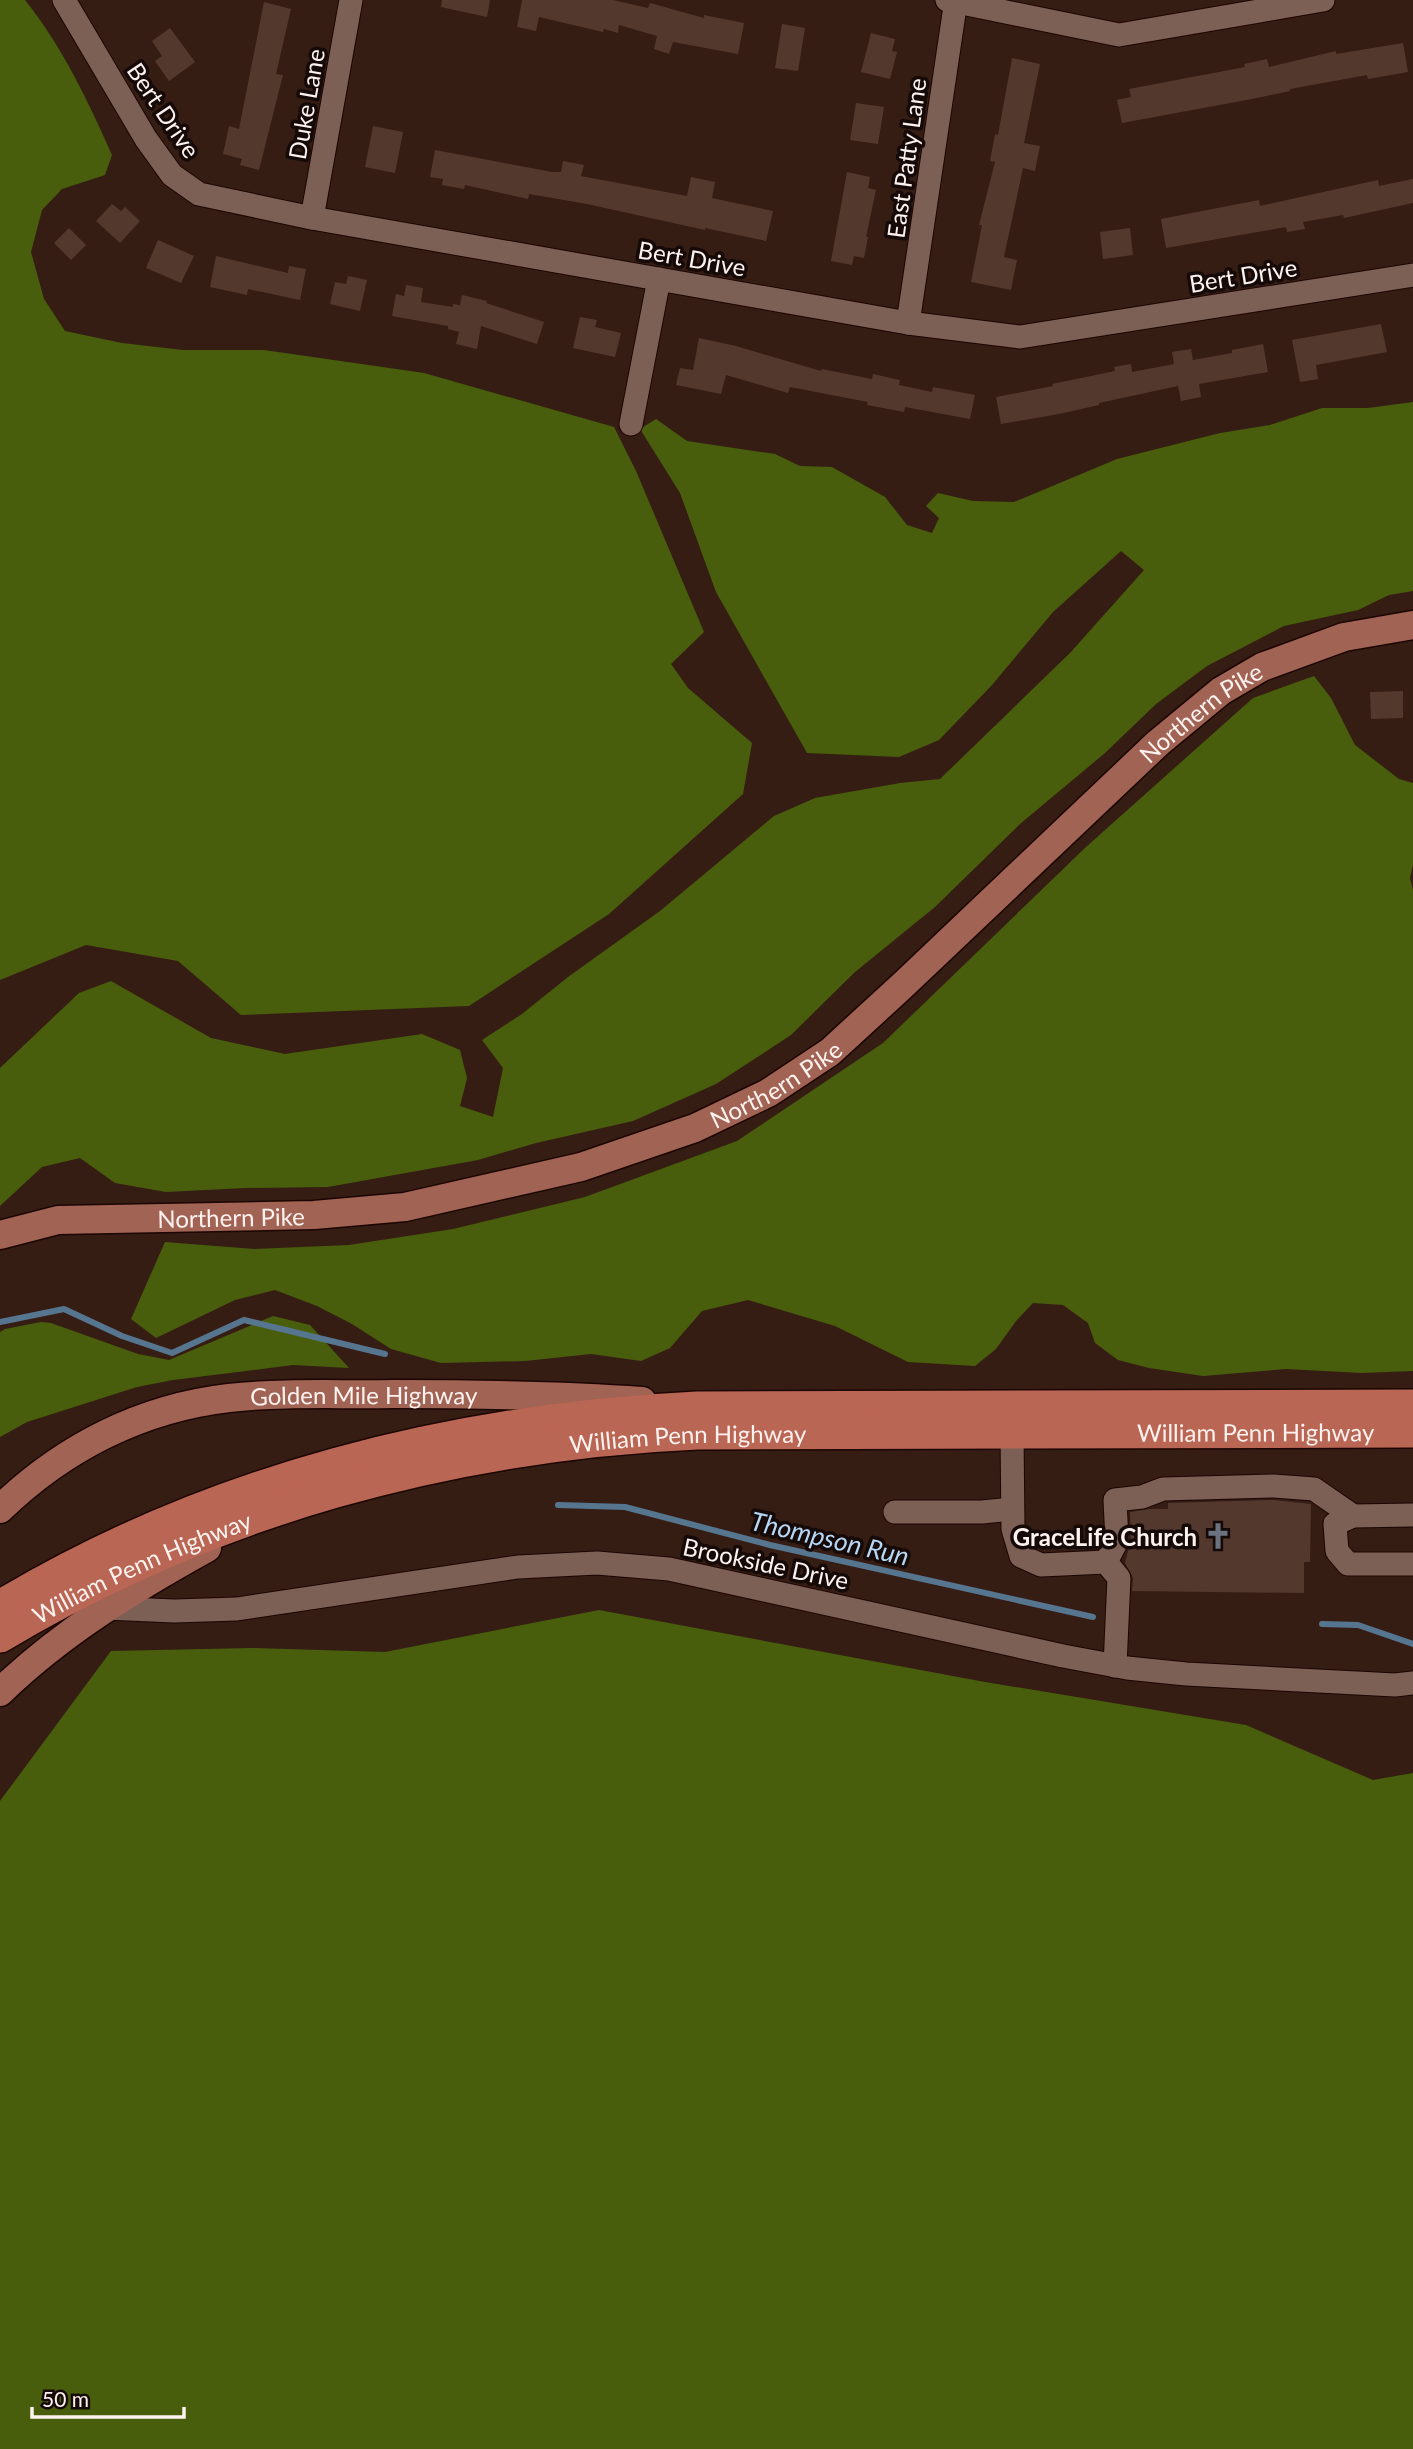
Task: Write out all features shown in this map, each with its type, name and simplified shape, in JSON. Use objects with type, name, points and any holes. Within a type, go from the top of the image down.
[{"type":"highway","name":"William Penn Highway","points":[[0,1607],[70,1568],[171,1521],[270,1484],[374,1453],[479,1431],[586,1416],[697,1408],[1413,1406]]},
{"type":"highway","name":"William Penn Highway","points":[[0,1636],[36,1614],[180,1544],[277,1507],[436,1465],[589,1440],[697,1433],[1413,1431]]},
{"type":"main road","name":"Northern Pike","points":[[0,1235],[58,1220],[314,1215],[405,1207],[581,1167],[695,1128],[768,1093],[830,1052],[1158,743],[1221,691],[1262,667],[1333,640],[1413,625]]},
{"type":"main road","name":"Golden Mile Highway","points":[[0,1509],[60,1459],[104,1434],[156,1413],[205,1401],[289,1395],[521,1394],[757,1408]]},
{"type":"main road","points":[[0,1692],[36,1660],[104,1608],[277,1507]]},
{"type":"street","name":"Bert Drive","points":[[64,0],[146,139],[172,175],[199,194],[312,218],[908,323],[1020,337],[1413,275]]},
{"type":"street","name":"Duke Lane","points":[[312,218],[351,0]]},
{"type":"street","points":[[953,1],[1119,35],[1323,0]]},
{"type":"street","name":"East Patty Lane","points":[[908,323],[953,1]]},
{"type":"street","points":[[631,424],[659,279]]},
{"type":"street","points":[[1012,1432],[1013,1529],[1021,1556],[1041,1565],[1105,1562],[1119,1577],[1115,1666]]},
{"type":"street","points":[[1105,1562],[1117,1541],[1115,1500],[1142,1497],[1163,1489],[1274,1486],[1314,1489],[1353,1516]]},
{"type":"street","points":[[895,1512],[982,1512],[1013,1509]]},
{"type":"street","points":[[1413,1515],[1353,1516],[1335,1524],[1336,1551],[1348,1564],[1413,1564]]},
{"type":"street","name":"Brookside Drive","points":[[104,1608],[173,1611],[237,1609],[518,1566],[597,1563],[635,1565],[705,1576],[1115,1666],[1186,1674],[1413,1684]]},
{"type":"green space","points":[[0,0],[25,0],[51,36],[73,74],[112,155],[105,175],[62,189],[42,210],[31,252],[44,299],[65,331],[122,343],[183,350],[264,350],[424,373],[614,427],[636,471],[704,632],[671,664],[688,688],[752,743],[743,794],[609,914],[469,1006],[241,1015],[178,961],[86,945],[0,980]]},
{"type":"green space","points":[[1413,402],[1413,591],[1389,595],[1358,610],[1284,626],[1207,666],[1156,704],[1105,753],[1020,824],[935,907],[855,972],[791,1035],[716,1084],[633,1121],[536,1143],[478,1160],[328,1187],[166,1192],[115,1183],[80,1158],[42,1167],[0,1206],[0,1068],[79,993],[111,981],[211,1038],[285,1054],[422,1034],[460,1050],[467,1078],[460,1106],[493,1117],[503,1068],[482,1040],[522,1014],[568,977],[660,911],[774,816],[815,798],[940,779],[1070,653],[1144,570],[1121,551],[1053,612],[992,685],[939,740],[899,757],[807,753],[716,592],[680,493],[640,429],[656,419],[687,441],[775,454],[800,466],[832,467],[885,497],[907,525],[932,533],[939,518],[926,506],[938,493],[973,501],[1014,502],[1117,459],[1220,433],[1270,425],[1322,408],[1368,408]]},
{"type":"green space","points":[[1314,676],[1331,698],[1355,745],[1399,779],[1413,783],[1413,865],[1410,878],[1413,890],[1413,1371],[1362,1373],[1286,1369],[1203,1376],[1149,1368],[1118,1360],[1095,1343],[1088,1323],[1063,1305],[1033,1303],[996,1349],[975,1366],[908,1362],[835,1326],[748,1300],[702,1311],[670,1348],[641,1361],[591,1354],[525,1361],[441,1363],[391,1349],[317,1306],[275,1290],[235,1300],[156,1338],[131,1319],[165,1242],[254,1249],[349,1245],[453,1229],[585,1197],[737,1141],[883,1043],[1086,847],[1253,698]]},
{"type":"green space","points":[[273,1316],[310,1325],[349,1368],[293,1365],[137,1387],[27,1422],[0,1437],[0,1332],[5,1329],[41,1322],[51,1323],[138,1354],[169,1360]]},
{"type":"green space","points":[[599,1610],[985,1682],[1246,1725],[1373,1780],[1413,1773],[1413,2449],[0,2449],[0,1801],[111,1651],[252,1648],[385,1652]]},
{"type":"building","points":[[442,0],[490,0],[487,17],[441,7]]},
{"type":"building","points":[[522,0],[613,0],[648,8],[650,3],[704,18],[704,15],[744,23],[738,54],[673,42],[669,54],[654,49],[657,36],[619,25],[618,33],[604,29],[603,32],[539,17],[536,31],[517,27]]},
{"type":"building","points":[[264,2],[291,9],[276,74],[283,75],[259,170],[240,165],[242,159],[223,154],[229,126],[239,129]]},
{"type":"building","points":[[782,24],[805,28],[798,71],[775,68]]},
{"type":"building","points":[[170,28],[195,62],[169,81],[155,61],[162,56],[152,41]]},
{"type":"building","points":[[871,33],[895,39],[892,51],[897,52],[890,79],[861,72]]},
{"type":"building","points":[[1403,43],[1408,72],[1368,79],[1367,75],[1122,123],[1117,100],[1131,97],[1129,89],[1245,67],[1244,64],[1267,59],[1269,67],[1336,51],[1336,54]]},
{"type":"building","points":[[1012,58],[1040,64],[1024,143],[1040,146],[1035,171],[1023,168],[1004,257],[1017,260],[1011,290],[971,282],[982,225],[979,225],[995,162],[990,161],[995,134],[998,135]]},
{"type":"building","points":[[856,103],[884,107],[878,144],[850,140]]},
{"type":"building","points":[[373,126],[403,132],[395,173],[365,167]]},
{"type":"building","points":[[435,150],[552,172],[561,172],[563,161],[584,165],[581,176],[687,196],[691,177],[715,182],[712,198],[773,211],[766,241],[529,194],[528,199],[465,185],[464,189],[442,185],[443,179],[430,177]]},
{"type":"building","points":[[847,172],[870,177],[868,188],[876,190],[864,258],[854,256],[852,265],[831,261]]},
{"type":"building","points":[[1413,179],[1413,203],[1344,218],[1343,215],[1303,222],[1305,229],[1287,232],[1286,227],[1166,248],[1161,219],[1259,200],[1260,206],[1378,180],[1379,186]]},
{"type":"building","points":[[112,204],[121,211],[125,207],[140,221],[120,243],[96,221]]},
{"type":"building","points":[[69,228],[86,245],[71,260],[54,243]]},
{"type":"building","points":[[1130,228],[1133,255],[1103,259],[1100,232]]},
{"type":"building","points":[[158,240],[194,256],[181,283],[146,268]]},
{"type":"building","points":[[216,256],[288,273],[289,266],[306,269],[300,300],[248,289],[247,295],[210,287]]},
{"type":"building","points":[[348,276],[367,280],[360,311],[330,304],[335,282],[346,284]]},
{"type":"building","points":[[406,285],[423,288],[421,302],[453,307],[453,304],[460,305],[462,295],[487,301],[486,303],[544,322],[537,344],[481,326],[477,349],[456,344],[459,332],[448,329],[448,326],[392,316],[396,294],[404,296]]},
{"type":"building","points":[[580,317],[597,320],[595,327],[621,333],[615,357],[573,348]]},
{"type":"building","points":[[1381,324],[1387,352],[1316,365],[1318,379],[1300,382],[1292,340]]},
{"type":"building","points":[[699,338],[821,371],[822,369],[872,379],[873,374],[900,380],[899,385],[932,392],[933,387],[975,395],[970,419],[905,407],[904,412],[790,387],[788,393],[726,375],[721,394],[676,385],[680,368],[693,370]]},
{"type":"building","points":[[1263,344],[1268,372],[1199,384],[1201,397],[1181,401],[1178,386],[1059,414],[1001,424],[996,397],[1115,371],[1114,367],[1131,364],[1132,372],[1174,364],[1172,352],[1191,349],[1193,360]]},
{"type":"building","points":[[1403,691],[1403,718],[1371,719],[1370,692]]},
{"type":"building","name":"GraceLife Church","points":[[1274,1500],[1311,1504],[1310,1562],[1304,1562],[1304,1593],[1132,1591],[1133,1578],[1125,1563],[1131,1540],[1130,1512],[1168,1509],[1168,1503]]},
{"type":"waterway","name":"Thompson Run","points":[[0,1322],[64,1309],[122,1336],[172,1353],[244,1320],[385,1354]]},
{"type":"waterway","name":"Thompson Run","points":[[558,1505],[625,1507],[770,1545],[1093,1617]]},
{"type":"waterway","name":"Thompson Run","points":[[1322,1624],[1358,1625],[1413,1644]]},
{"type":"place","name":"GraceLife Church","points":[[1218,1536]]}]
